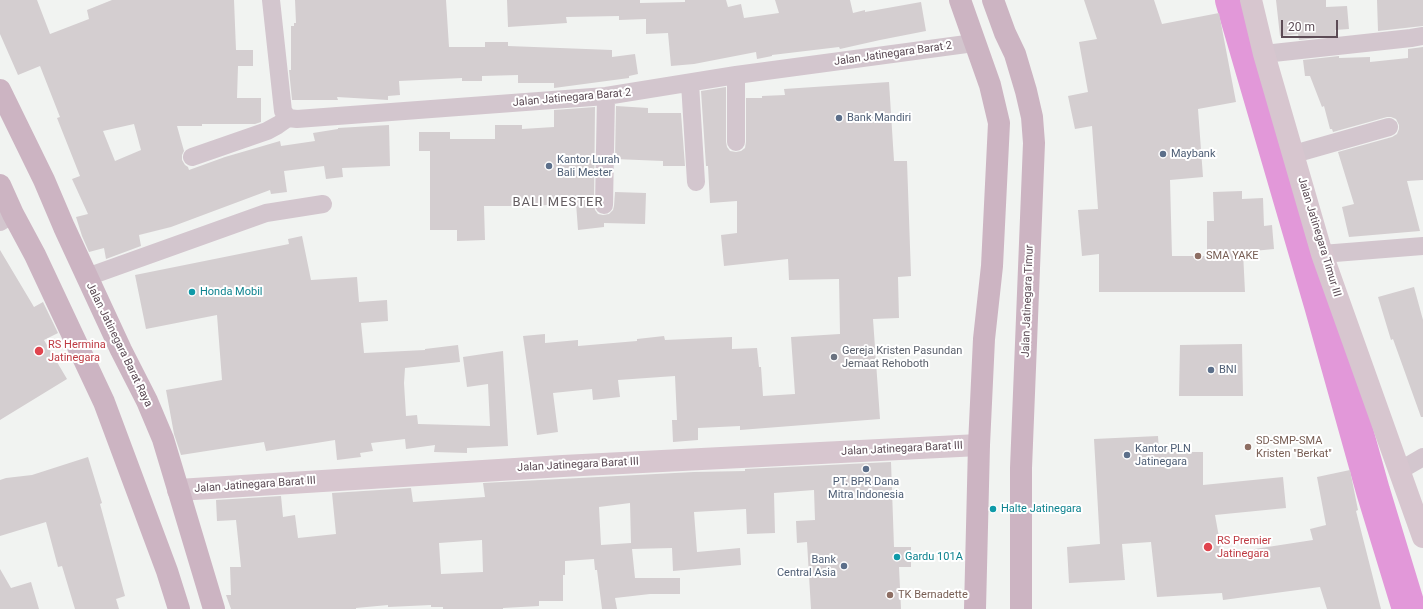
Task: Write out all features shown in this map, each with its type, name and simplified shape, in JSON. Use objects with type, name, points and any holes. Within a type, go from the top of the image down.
[{"type":"main road","points":[[960,0],[990,85],[998,123],[992,266],[984,339],[979,445],[975,609]]},
{"type":"main road","name":"Jalan Jatinegara Timur","points":[[993,0],[1005,33],[1015,54],[1026,91],[1032,117],[1034,143],[1021,468],[1021,609]]},
{"type":"main road","name":"Jalan Jatinegara Barat Raya","points":[[0,90],[44,180],[87,277],[147,401],[163,439],[214,609]]},
{"type":"main road","points":[[0,185],[7,218],[35,255],[104,402],[167,571],[179,609]]},
{"type":"street","points":[[192,157],[267,131],[288,118],[283,111],[271,0]]},
{"type":"street","name":"Jalan Jatinegara Timur III","points":[[1252,0],[1264,54],[1322,254],[1399,471],[1421,525]]},
{"type":"street","points":[[1264,54],[1423,36]]},
{"type":"street","name":"Jalan Jatinegara Barat 2","points":[[288,118],[297,119],[606,96],[736,75],[974,43]]},
{"type":"street","points":[[736,75],[736,142]]},
{"type":"street","points":[[690,83],[696,182]]},
{"type":"street","points":[[604,205],[606,96]]},
{"type":"street","points":[[1294,154],[1389,127]]},
{"type":"street","points":[[87,277],[266,213],[322,204]]},
{"type":"street","points":[[1322,254],[1423,246]]},
{"type":"street","name":"Jalan Jatinegara Barat III","points":[[178,490],[562,466],[979,445]]},
{"type":"street","points":[[1399,471],[1423,457]]},
{"type":"building","points":[[0,0],[37,0],[50,34],[89,19],[87,10],[112,0],[234,0],[236,50],[253,50],[253,66],[238,66],[237,98],[261,98],[261,122],[255,124],[202,124],[202,126],[177,126],[184,151],[182,160],[189,170],[225,157],[280,141],[281,146],[315,141],[313,133],[338,128],[389,125],[390,166],[342,168],[343,177],[326,179],[324,166],[284,171],[287,192],[271,194],[270,190],[171,227],[139,235],[141,246],[106,259],[104,248],[89,252],[82,236],[76,217],[88,214],[72,179],[80,176],[57,118],[60,117],[40,66],[18,75],[0,34]],"holes":[[[134,124],[141,150],[115,161],[103,131]]]},
{"type":"building","points":[[295,0],[446,0],[449,47],[485,47],[485,42],[508,42],[508,46],[612,50],[612,57],[635,54],[638,74],[629,76],[629,78],[554,88],[554,83],[518,83],[518,75],[482,76],[482,81],[462,81],[462,78],[399,81],[400,95],[388,96],[388,100],[337,97],[338,100],[292,100],[289,70],[291,70],[291,26],[294,26],[294,23],[296,23]]},
{"type":"building","points":[[507,0],[640,0],[640,3],[685,2],[685,0],[726,0],[728,7],[741,4],[744,18],[779,13],[775,0],[850,0],[853,13],[921,2],[926,31],[840,49],[839,47],[772,55],[757,59],[756,52],[694,64],[671,66],[668,33],[646,34],[646,19],[619,20],[619,16],[566,17],[567,23],[508,27]]},
{"type":"building","points":[[1084,0],[1154,0],[1162,24],[1219,13],[1236,102],[1198,109],[1203,177],[1170,180],[1172,256],[1207,256],[1207,221],[1214,221],[1213,192],[1242,191],[1242,199],[1263,198],[1264,226],[1272,225],[1274,249],[1243,252],[1245,292],[1099,292],[1099,254],[1082,256],[1078,210],[1098,209],[1092,126],[1075,129],[1068,96],[1088,92],[1079,42],[1097,39]]},
{"type":"building","points":[[1276,0],[1326,0],[1326,7],[1347,6],[1349,29],[1335,30],[1336,36],[1299,40],[1298,34],[1280,36]]},
{"type":"building","points":[[1377,0],[1423,0],[1423,26],[1378,31]]},
{"type":"building","points":[[1423,47],[1423,180],[1407,181],[1420,231],[1349,237],[1342,207],[1354,204],[1338,152],[1392,137],[1397,134],[1399,125],[1396,119],[1387,117],[1333,132],[1332,129],[1330,129],[1324,106],[1322,107],[1310,76],[1305,76],[1303,60],[1339,56],[1339,58],[1370,57],[1370,62],[1408,58],[1408,49]]},
{"type":"building","points":[[889,82],[894,161],[907,161],[911,276],[898,277],[899,318],[873,319],[880,419],[740,430],[740,426],[698,428],[698,440],[673,442],[672,420],[677,420],[675,376],[618,380],[620,397],[593,400],[592,389],[553,393],[558,432],[537,435],[523,336],[545,334],[545,343],[578,340],[578,346],[637,341],[637,339],[664,336],[665,340],[732,337],[732,349],[757,348],[759,367],[761,367],[763,396],[795,394],[791,337],[840,334],[839,279],[789,280],[788,259],[724,266],[721,235],[737,233],[737,201],[710,203],[701,91],[726,87],[726,142],[730,151],[736,152],[745,148],[746,98],[762,98],[762,96],[785,95],[784,89]]},
{"type":"building","points":[[616,106],[648,108],[648,113],[681,113],[685,166],[663,166],[663,161],[615,159]]},
{"type":"building","points":[[595,107],[595,210],[598,214],[609,214],[613,210],[615,192],[646,193],[645,224],[604,223],[604,227],[578,230],[576,203],[534,206],[484,206],[485,240],[457,241],[457,230],[430,230],[430,151],[419,151],[419,132],[450,132],[450,139],[495,139],[495,125],[522,125],[522,129],[554,127],[554,110]]},
{"type":"building","points":[[302,236],[311,280],[357,277],[359,302],[387,300],[388,321],[361,323],[364,353],[425,350],[458,345],[460,362],[405,368],[404,383],[406,416],[417,415],[418,424],[490,426],[488,384],[467,387],[463,357],[503,351],[508,446],[467,448],[467,453],[434,452],[435,445],[406,449],[405,439],[371,443],[373,451],[360,453],[361,457],[337,460],[335,440],[266,451],[264,442],[181,455],[174,434],[166,390],[222,380],[217,315],[146,329],[135,275],[289,244],[288,239]]},
{"type":"building","points":[[0,250],[34,307],[43,302],[58,333],[44,340],[67,379],[0,420]]},
{"type":"building","points":[[1414,287],[1423,320],[1423,417],[1421,417],[1393,339],[1391,340],[1378,297]]},
{"type":"building","name":"BNI","points":[[1242,344],[1243,396],[1179,396],[1180,345]]},
{"type":"building","points":[[1158,436],[1159,452],[1203,452],[1203,485],[1283,477],[1286,508],[1215,515],[1222,554],[1313,540],[1310,529],[1326,525],[1317,477],[1350,470],[1358,510],[1356,511],[1381,609],[1327,609],[1320,587],[1223,600],[1222,593],[1157,597],[1151,542],[1122,544],[1125,580],[1069,583],[1067,547],[1100,544],[1094,439]]},
{"type":"building","points":[[88,457],[102,503],[100,504],[125,596],[116,599],[119,609],[75,609],[62,566],[58,567],[46,522],[0,536],[0,480],[32,475]]},
{"type":"building","points":[[891,462],[894,547],[911,547],[911,567],[899,567],[901,609],[811,609],[807,542],[797,543],[796,521],[815,520],[814,490],[774,493],[775,533],[747,534],[746,509],[694,512],[697,552],[740,548],[741,565],[673,571],[672,548],[632,549],[635,578],[680,578],[680,594],[650,594],[615,598],[617,609],[602,609],[597,570],[595,570],[594,559],[565,561],[565,575],[563,575],[563,601],[539,601],[539,606],[503,609],[443,609],[443,607],[431,607],[431,605],[388,607],[388,605],[356,609],[231,609],[226,595],[231,595],[230,567],[241,567],[236,520],[217,521],[216,500],[281,496],[283,517],[295,515],[298,538],[336,534],[332,493],[411,488],[413,502],[485,497],[483,483],[694,472],[745,471],[745,469]],"holes":[[[630,503],[631,543],[601,545],[599,507]],[[482,540],[483,572],[441,574],[439,543]]]},
{"type":"building","points":[[0,569],[11,588],[31,582],[39,609],[0,609]]},
{"type":"waterway","points":[[1232,0],[1321,305],[1373,491],[1409,609]]},
{"type":"place","name":"Bank Mandiri","points":[[839,118]]},
{"type":"place","name":"Maybank","points":[[1163,154]]},
{"type":"place","name":"Kantor Lurah Bali Mester","points":[[549,166]]},
{"type":"place","name":"SMA YAKE","points":[[1198,256]]},
{"type":"place","name":"Honda Mobil","points":[[192,292]]},
{"type":"place","name":"RS Hermina Jatinegara","points":[[39,351]]},
{"type":"place","name":"Gereja Kristen Pasundan Jemaat Rehoboth","points":[[834,357]]},
{"type":"place","name":"BNI","points":[[1211,370]]},
{"type":"place","name":"SD-SMP-SMA Kristen \"Berkat\"","points":[[1248,447]]},
{"type":"place","name":"Kantor PLN Jatinegara","points":[[1127,455]]},
{"type":"place","name":"PT. BPR Dana Mitra Indonesia","points":[[866,469]]},
{"type":"place","name":"Halte Jatinegara","points":[[993,509]]},
{"type":"place","name":"RS Premier Jatinegara","points":[[1208,547]]},
{"type":"place","name":"Gardu 101A","points":[[897,557]]},
{"type":"place","name":"Bank Central Asia","points":[[844,566]]},
{"type":"place","name":"TK Bernadette","points":[[890,595]]},
{"type":"district","name":"BALI MESTER","points":[[558,203]]}]
